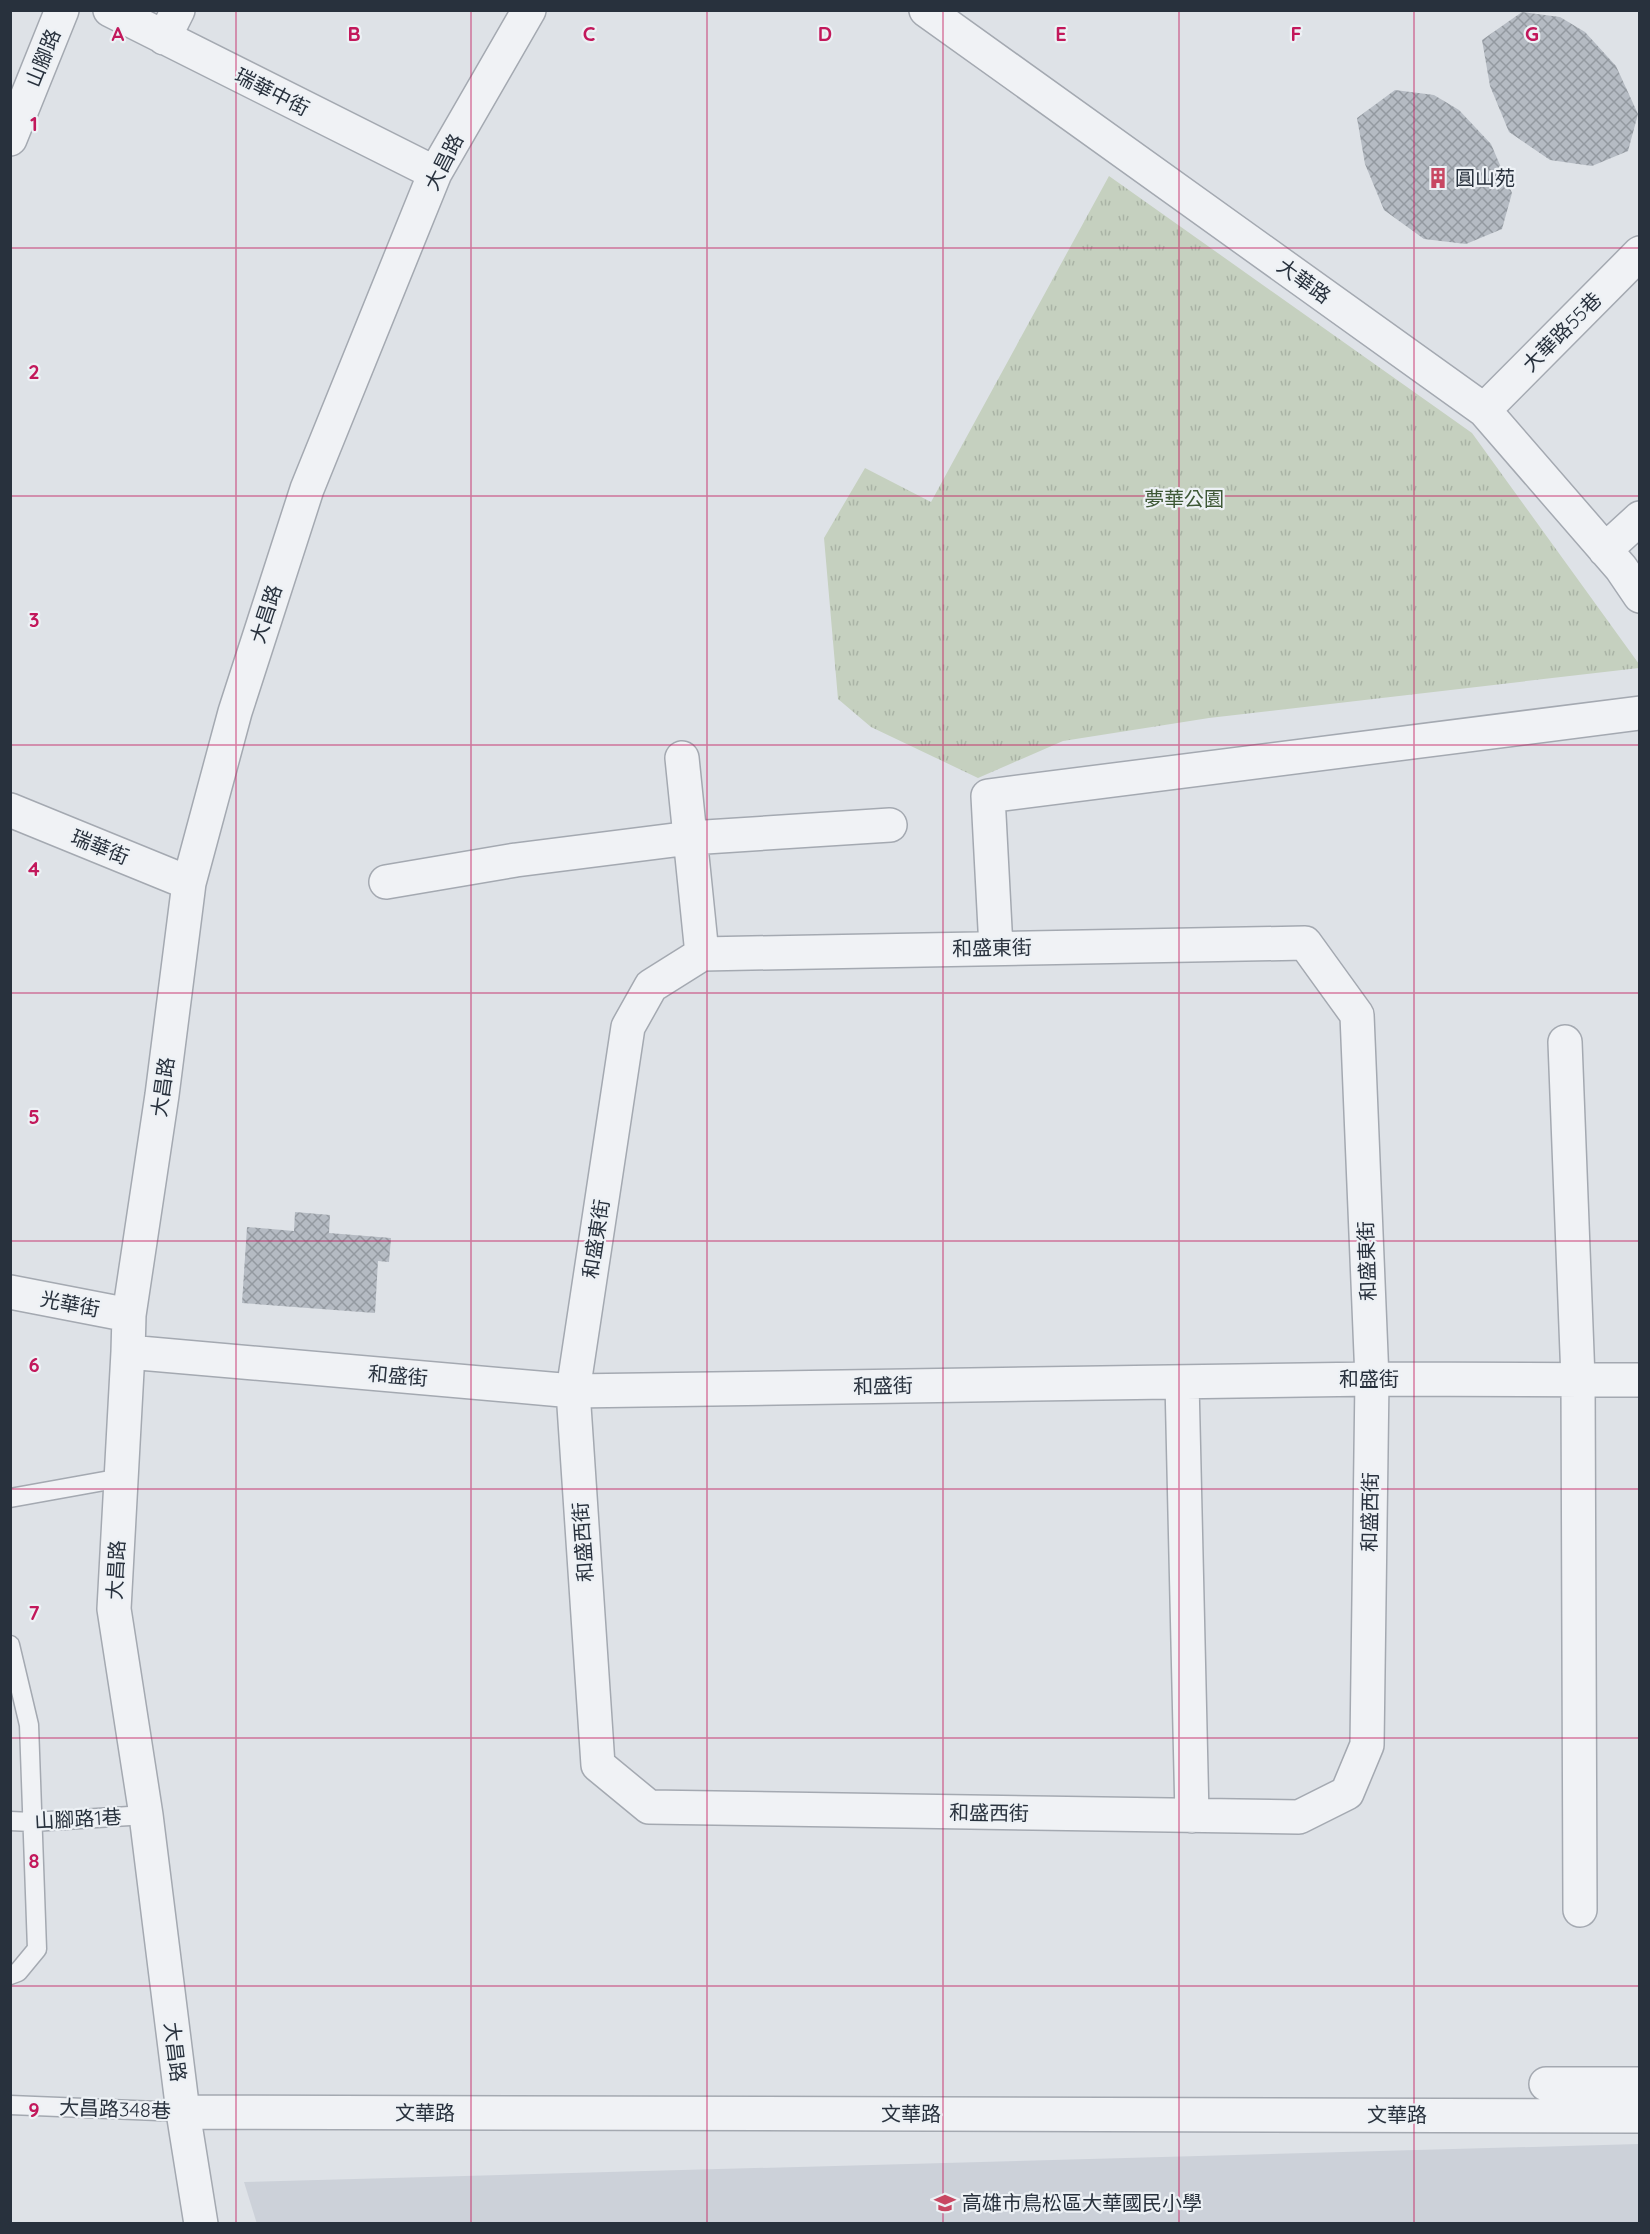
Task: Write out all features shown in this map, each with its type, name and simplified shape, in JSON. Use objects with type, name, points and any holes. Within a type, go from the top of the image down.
[{"type":"street","name":"山腳路","points":[[12,128],[62,10]]},
{"type":"street","name":"瑞華中街","points":[[110,10],[171,24],[435,173]]},
{"type":"street","name":"大昌路","points":[[201,2223],[183,2112],[146,1815],[114,1609],[129,1315],[162,1095],[189,883],[235,712],[306,489],[435,173],[529,10]]},
{"type":"street","name":"大華路","points":[[926,10],[1484,410],[1605,550],[1640,596]]},
{"type":"street","name":"大華路55巷","points":[[1484,410],[1640,253]]},
{"type":"street","points":[[1605,550],[1640,518]]},
{"type":"street","points":[[996,948],[988,796],[1640,713]]},
{"type":"street","points":[[682,758],[702,954]]},
{"type":"street","name":"瑞華街","points":[[10,810],[189,883]]},
{"type":"street","points":[[386,882],[516,860],[690,838],[890,825]]},
{"type":"street","name":"和盛東街","points":[[573,1391],[628,1027],[651,986],[702,954],[1305,943],[1357,1015],[1372,1379]]},
{"type":"street","points":[[1565,1042],[1578,1379],[1580,1910]]},
{"type":"street","name":"光華街","points":[[10,1292],[129,1315]]},
{"type":"street","name":"和盛街","points":[[128,1352],[573,1391],[1372,1379],[1640,1380]]},
{"type":"street","name":"和盛西街","points":[[573,1391],[598,1765],[649,1807],[1299,1817],[1347,1793],[1367,1745],[1372,1379]]},
{"type":"street","points":[[1182,1382],[1192,1816]]},
{"type":"street","points":[[1546,2084],[1640,2084]]},
{"type":"street","name":"文華路","points":[[183,2112],[1640,2116]]},
{"type":"lane","points":[[10,1498],[121,1478]]},
{"type":"lane","points":[[10,1645],[29,1725],[37,1950],[18,1972],[10,1975]]},
{"type":"lane","name":"山腳路1巷","points":[[10,1821],[32,1822],[146,1815]]},
{"type":"lane","name":"大昌路348巷","points":[[10,2105],[183,2112]]},
{"type":"shaded area","name":"高雄市鳥松區大華國民小學","points":[[1639,2144],[1639,2224],[257,2224],[244,2182]]},
{"type":"green space","name":"夢華公園","points":[[1109,176],[1472,433],[1639,664],[1639,668],[1209,718],[1063,741],[978,778],[871,727],[838,699],[824,538],[865,468],[931,502]]},
{"type":"building","name":"圓山苑","points":[[1522,12],[1560,17],[1585,32],[1616,66],[1638,114],[1628,151],[1592,166],[1550,160],[1509,132],[1490,86],[1482,40]]},
{"type":"building","name":"圓山苑","points":[[1395,90],[1434,95],[1459,110],[1491,144],[1512,193],[1502,229],[1466,244],[1424,239],[1384,210],[1365,164],[1357,118]]},
{"type":"building","points":[[295,1212],[330,1215],[329,1233],[391,1238],[389,1262],[378,1261],[375,1313],[242,1303],[247,1227],[294,1231]]},
{"type":"place","name":"圓山苑","points":[[1438,178]]},
{"type":"place","name":"高雄市鳥松區大華國民小學","points":[[945,2203]]}]
